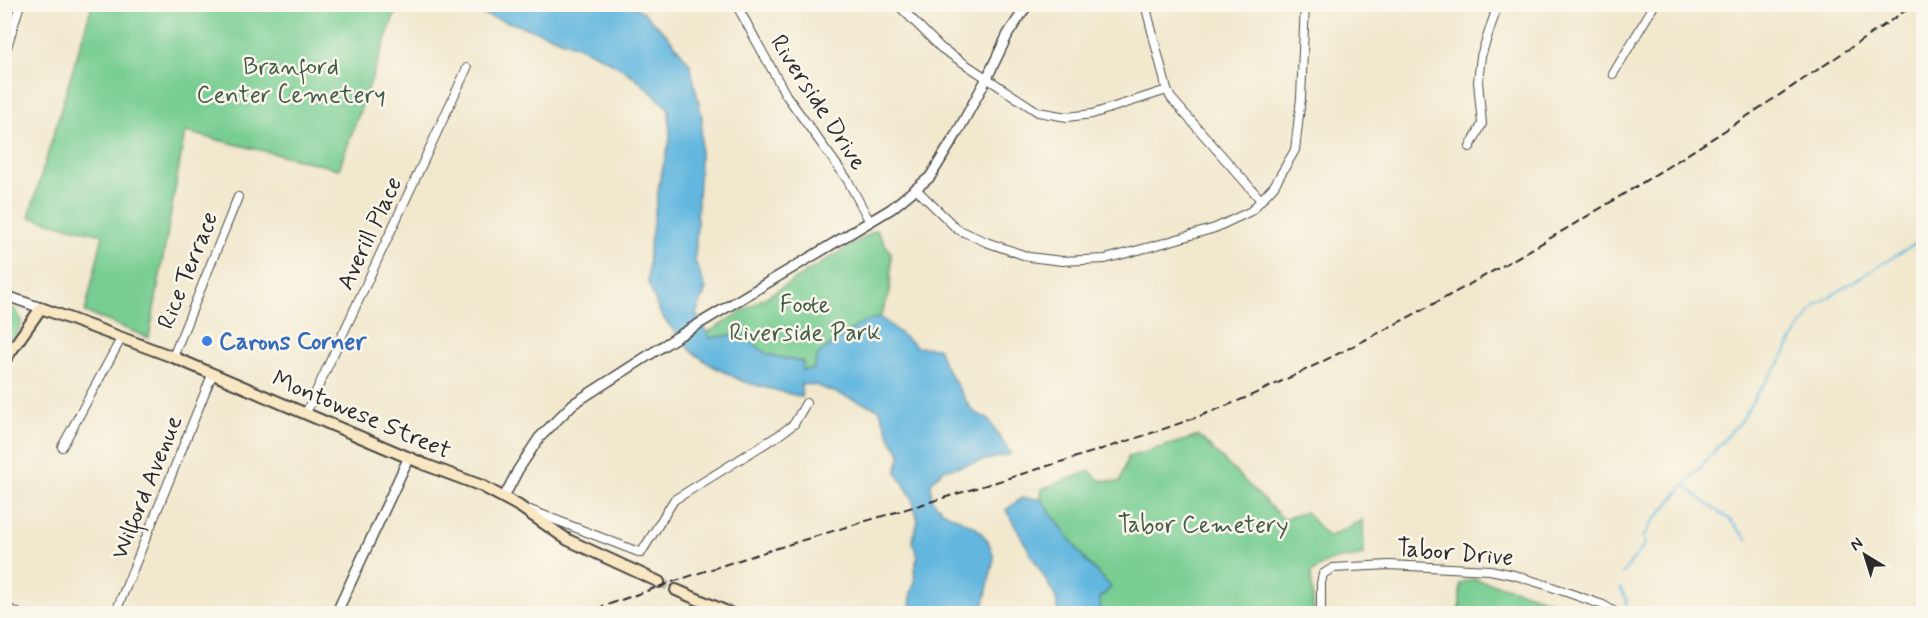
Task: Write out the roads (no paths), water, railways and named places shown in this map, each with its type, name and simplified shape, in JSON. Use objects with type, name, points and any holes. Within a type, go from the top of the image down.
[{"type":"main road","name":"Montowese Street","points":[[41,308],[173,357],[482,486],[520,507],[568,540],[659,582]]},
{"type":"main road","points":[[4,361],[41,308]]},
{"type":"main road","points":[[676,590],[732,614]]},
{"type":"street","points":[[4,57],[20,4]]},
{"type":"street","name":"Riverside Drive","points":[[736,4],[786,94],[847,179],[870,222]]},
{"type":"street","points":[[897,4],[940,48],[1038,112],[1067,117],[1092,114],[1167,90]]},
{"type":"street","points":[[504,497],[525,458],[539,438],[573,404],[677,337],[891,209],[930,177],[957,133],[1008,34],[1028,4]]},
{"type":"street","points":[[1145,4],[1171,98],[1261,200]]},
{"type":"street","points":[[916,189],[957,229],[1029,257],[1062,261],[1105,259],[1215,228],[1251,211],[1274,186],[1294,150],[1301,98],[1305,4]]},
{"type":"street","points":[[1470,147],[1482,124],[1478,82],[1481,56],[1498,4]]},
{"type":"street","points":[[1613,74],[1655,4]]},
{"type":"street","name":"Averill Place","points":[[306,413],[467,68]]},
{"type":"street","name":"Rice Terrace","points":[[173,357],[238,197]]},
{"type":"street","name":"Montowese Street","points":[[4,295],[41,308]]},
{"type":"street","points":[[62,447],[122,337]]},
{"type":"street","name":"Wilford Avenue","points":[[115,614],[212,375]]},
{"type":"street","points":[[520,507],[641,554],[674,500],[780,435],[794,424],[806,403]]},
{"type":"street","points":[[336,614],[409,457]]},
{"type":"street","name":"Tabor Drive","points":[[1321,614],[1323,574],[1333,568],[1389,565],[1490,570],[1514,575],[1603,605],[1618,614]]},
{"type":"street","points":[[4,606],[19,614]]},
{"type":"water","points":[[451,5],[631,5],[642,11],[668,36],[690,64],[702,117],[695,261],[706,289],[696,314],[710,338],[741,334],[767,354],[803,361],[802,370],[813,370],[818,354],[863,322],[880,317],[917,347],[938,348],[944,364],[972,411],[988,419],[1011,454],[943,470],[931,483],[932,500],[944,512],[976,527],[988,541],[994,558],[983,608],[986,613],[910,613],[911,592],[915,582],[914,570],[918,556],[912,542],[918,521],[912,497],[896,472],[901,453],[892,441],[879,409],[815,385],[801,384],[802,397],[744,382],[709,364],[690,350],[661,315],[648,283],[649,250],[660,179],[670,140],[669,109],[633,76],[581,47]]},
{"type":"water","points":[[1022,498],[1041,499],[1085,560],[1111,587],[1100,598],[1101,613],[1058,613],[1056,598],[1006,510]]},
{"type":"waterway","points":[[1622,574],[1645,544],[1643,537],[1652,523],[1743,418],[1816,305],[1924,238]]},
{"type":"waterway","points":[[1686,486],[1729,519],[1748,540]]},
{"type":"waterway","points":[[1620,588],[1627,600],[1625,608]]},
{"type":"tunnel","points":[[659,582],[676,590]]},
{"type":"railway","points":[[583,614],[751,556],[1141,437],[1245,398],[1425,308],[1569,227],[1744,118],[1915,4]]},
{"type":"railway","points":[[494,614],[499,606]]},
{"type":"place","name":"Carons Corner","points":[[207,341]]},
{"type":"park label","name":"Branford Center Cemetery","points":[[291,80]]},
{"type":"park label","name":"Foote Riverside Park","points":[[805,318]]},
{"type":"park label","name":"Tabor Cemetery","points":[[1203,524]]}]
